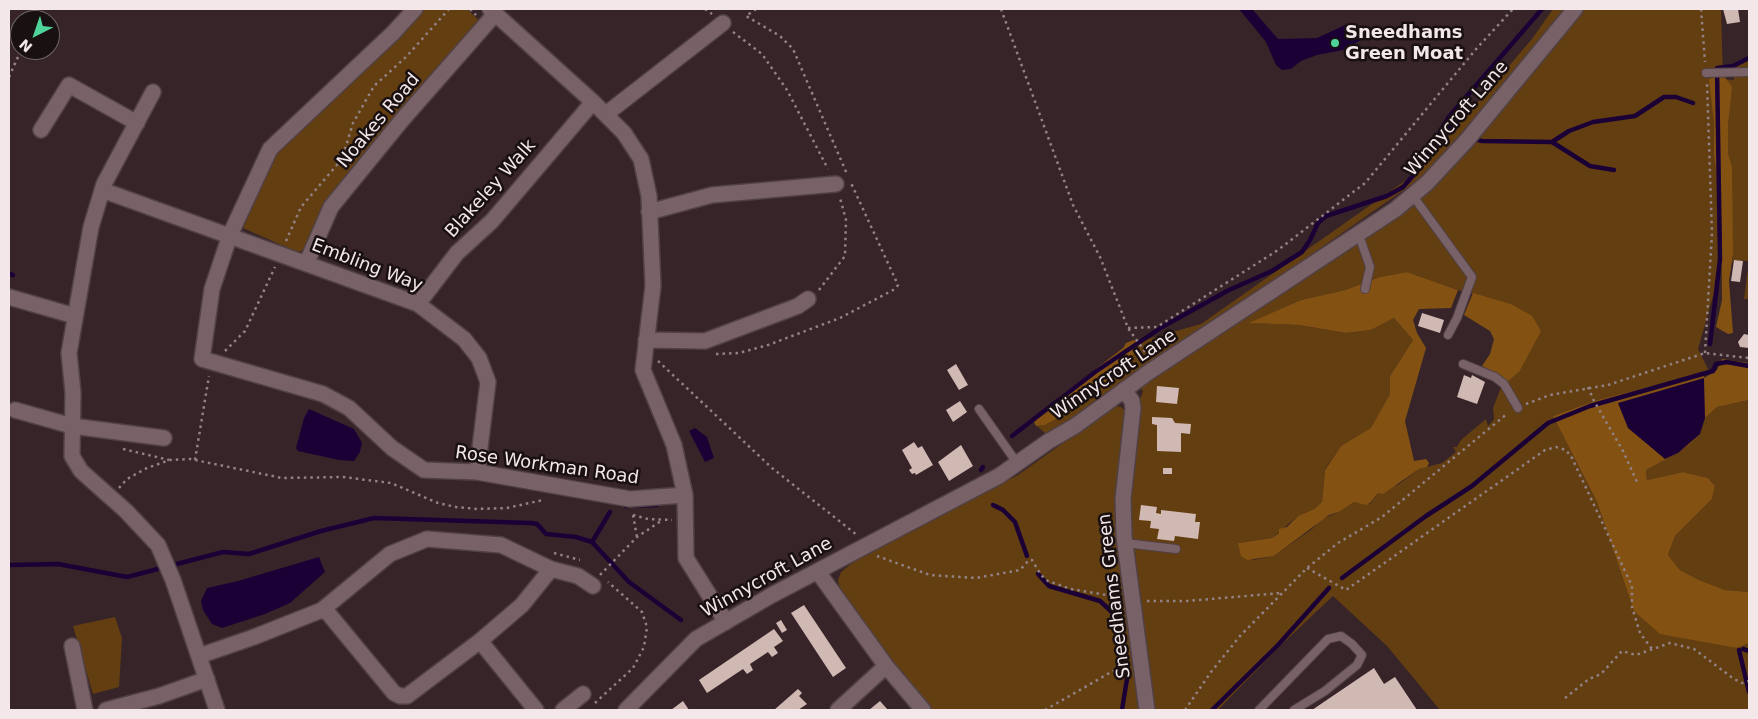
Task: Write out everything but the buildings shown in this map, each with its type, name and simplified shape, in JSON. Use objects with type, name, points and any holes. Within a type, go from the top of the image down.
[{"type":"street","points":[[213,362],[202,359],[212,289],[230,235],[270,149],[394,33],[415,9]]},
{"type":"street","name":"Winnycroft Lane","points":[[626,710],[696,639],[818,572],[861,541],[999,476],[1016,463],[1075,426],[1124,390],[1359,235],[1412,196],[1467,140],[1576,9]]},
{"type":"street","points":[[492,11],[606,114],[624,133],[641,159],[649,196],[653,286],[643,370],[674,445],[685,495],[686,558],[726,622]]},
{"type":"street","name":"Noakes Road","points":[[307,262],[331,207],[492,11]]},
{"type":"street","points":[[606,114],[723,23]]},
{"type":"street","points":[[41,130],[69,85],[137,123]]},
{"type":"street","points":[[154,92],[102,190],[91,227],[69,353],[73,421],[72,456],[76,465],[111,497],[158,545],[173,580],[217,710]]},
{"type":"street","name":"Blakeley Walk","points":[[418,304],[457,253],[492,221],[593,102]]},
{"type":"street","points":[[649,212],[712,195],[836,184]]},
{"type":"street","name":"Embling Way","points":[[102,190],[307,262],[418,304],[464,339],[479,358],[488,382],[476,472]]},
{"type":"street","points":[[9,297],[76,316]]},
{"type":"street","points":[[646,340],[704,341],[798,306],[808,299]]},
{"type":"street","name":"Rose Workman Road","points":[[213,362],[323,394],[349,408],[392,448],[424,470],[476,472],[630,499],[685,495]]},
{"type":"street","name":"Sneedhams Green","points":[[1124,390],[1132,401],[1133,408],[1123,500],[1125,543],[1143,666],[1147,710]]},
{"type":"street","points":[[15,410],[164,438]]},
{"type":"street","points":[[199,656],[322,610],[390,554],[428,538],[501,545],[551,569],[597,579]]},
{"type":"street","points":[[322,610],[328,613],[394,693],[400,696],[407,696],[480,641],[522,605],[551,569]]},
{"type":"street","points":[[818,572],[886,666],[923,710]]},
{"type":"street","points":[[480,641],[536,710]]},
{"type":"street","points":[[72,646],[85,710]]},
{"type":"street","points":[[838,710],[886,666]]},
{"type":"street","points":[[106,710],[159,696],[207,679]]},
{"type":"street","points":[[563,710],[588,699]]},
{"type":"lane","points":[[1706,73],[1749,72]]},
{"type":"lane","points":[[1412,196],[1472,277],[1457,318],[1448,335]]},
{"type":"lane","points":[[1359,235],[1370,266],[1365,289]]},
{"type":"lane","points":[[1463,364],[1489,374],[1504,384],[1518,408]]},
{"type":"lane","points":[[979,409],[1016,463]]},
{"type":"lane","points":[[1125,543],[1176,550]]},
{"type":"lane","points":[[1259,710],[1328,639],[1341,636],[1362,655],[1357,665],[1325,691],[1294,710]]},
{"type":"path","points":[[213,362],[245,331],[301,207],[342,159],[353,123],[374,86],[406,57],[449,9]]},
{"type":"path","points":[[705,9],[762,54],[787,90],[836,184],[846,220],[844,256],[814,295],[808,299]]},
{"type":"path","points":[[714,354],[739,353],[777,342],[840,318],[886,296],[898,284],[793,49],[780,36],[746,16],[756,9]]},
{"type":"path","points":[[1001,9],[1072,205],[1100,257],[1128,328],[1139,343]]},
{"type":"path","points":[[1128,328],[1158,327],[1278,250],[1365,183],[1477,48],[1513,9]]},
{"type":"path","points":[[1701,9],[1706,73],[1712,233],[1705,353]]},
{"type":"path","points":[[9,77],[16,60]]},
{"type":"path","points":[[1185,710],[1211,672],[1240,636],[1307,568],[1338,543],[1382,517],[1497,421],[1518,408],[1550,395],[1608,385],[1705,353],[1749,358]]},
{"type":"path","points":[[658,360],[787,481],[861,541],[871,554],[930,575],[976,578],[1020,570],[1029,560],[1032,560],[1041,575],[1048,581],[1071,589],[1134,602],[1187,602],[1280,594]]},
{"type":"path","points":[[195,460],[209,378]]},
{"type":"path","points":[[1588,387],[1594,401],[1623,450],[1637,482]]},
{"type":"path","points":[[114,447],[170,460],[195,460],[282,478],[343,477],[391,483],[438,503],[463,508],[507,508],[549,499]]},
{"type":"path","points":[[1307,568],[1346,590],[1545,450],[1556,447],[1566,450],[1572,458],[1632,586],[1632,607],[1640,633],[1652,649]]},
{"type":"path","points":[[111,497],[127,479],[170,460]]},
{"type":"path","points":[[624,512],[662,520],[676,520]]},
{"type":"path","points":[[633,515],[638,537]]},
{"type":"path","points":[[588,699],[633,668],[644,646],[647,627],[642,612],[597,579],[638,537],[662,520]]},
{"type":"path","points":[[1565,698],[1589,678],[1601,674],[1622,651],[1636,655],[1670,643],[1694,650],[1725,674],[1742,683],[1749,681]]},
{"type":"path","points":[[1045,710],[1113,671],[1127,671],[1143,666]]},
{"type":"shaded area","points":[[420,9],[467,9],[483,24],[305,250],[297,252],[243,228],[275,150]]},
{"type":"shaded area","points":[[1239,9],[1252,9],[1278,39],[1317,38],[1345,25],[1358,28],[1366,34],[1361,40],[1343,50],[1317,55],[1301,61],[1291,69],[1282,70],[1276,65],[1266,42]]},
{"type":"shaded area","points":[[1553,9],[1570,9],[1424,176],[1049,437],[1037,426],[1045,425],[1076,408],[1094,391],[1109,385],[1127,363],[1137,342],[1201,324],[1419,171],[1532,39]]},
{"type":"shaded area","points":[[1584,9],[1721,9],[1723,79],[1734,80],[1733,66],[1749,58],[1749,261],[1734,260],[1732,263],[1733,254],[1724,258],[1698,349],[1709,371],[1594,401],[1553,416],[1597,502],[1634,611],[1737,648],[1749,643],[1749,710],[1440,710],[1387,646],[1333,596],[1279,647],[1218,710],[1151,710],[1128,515],[1139,402],[1143,391],[1140,388],[1145,380],[1376,228]],"holes":[[[1407,272],[1458,290],[1511,304],[1519,372],[1502,385],[1493,408],[1494,419],[1488,426],[1486,419],[1461,440],[1457,447],[1453,447],[1456,452],[1442,463],[1419,469],[1399,484],[1378,493],[1370,504],[1354,502],[1339,512],[1322,519],[1312,529],[1274,556],[1253,560],[1238,543],[1272,538],[1298,516],[1314,509],[1322,502],[1325,469],[1341,446],[1371,429],[1390,394],[1390,376],[1413,340],[1394,318],[1371,330],[1346,333],[1299,325],[1251,323],[1301,300],[1345,290],[1380,277]]]},
{"type":"shaded area","points":[[1724,76],[1732,87],[1728,124],[1728,154],[1732,167],[1733,254],[1729,281],[1733,333],[1728,334],[1716,327],[1722,300],[1721,204],[1714,154],[1714,122],[1709,80],[1712,77]]},
{"type":"shaded area","points":[[1749,261],[1749,299],[1744,299]]},
{"type":"shaded area","points":[[1407,272],[1458,290],[1451,308],[1419,309],[1413,320],[1417,333],[1426,348],[1405,421],[1414,461],[1426,459],[1429,463],[1427,467],[1419,469],[1383,494],[1378,493],[1366,505],[1354,502],[1339,512],[1329,515],[1274,556],[1247,560],[1241,556],[1238,543],[1272,538],[1279,533],[1279,529],[1287,527],[1298,516],[1314,509],[1322,502],[1325,470],[1341,446],[1371,428],[1390,394],[1390,376],[1413,340],[1394,318],[1371,330],[1346,333],[1299,325],[1249,323],[1301,300],[1345,290],[1380,277]]},
{"type":"shaded area","points":[[1473,293],[1511,304],[1532,316],[1541,331],[1519,372],[1508,381],[1482,366],[1490,354],[1494,339],[1490,331],[1464,315]]},
{"type":"shaded area","points":[[1134,340],[1137,342],[1135,351],[1114,381],[1101,390],[1094,391],[1076,408],[1045,425],[1036,426],[1034,422],[1059,397],[1123,348],[1126,343]]},
{"type":"shaded area","points":[[1722,359],[1749,363],[1749,400],[1717,407],[1705,418],[1700,434],[1690,444],[1678,453],[1646,470],[1647,480],[1683,472],[1708,478],[1715,486],[1712,499],[1675,536],[1668,555],[1680,570],[1699,580],[1725,590],[1749,592],[1749,643],[1737,648],[1660,634],[1634,611],[1597,502],[1553,416],[1594,401],[1704,372],[1704,378],[1717,370]]},
{"type":"shaded area","points":[[1704,378],[1705,418],[1700,434],[1678,453],[1665,459],[1628,428],[1618,403]]},
{"type":"shaded area","points":[[1749,400],[1749,592],[1725,590],[1699,580],[1680,570],[1668,555],[1675,536],[1712,499],[1715,486],[1708,478],[1683,472],[1647,480],[1646,470],[1678,453],[1690,444],[1700,434],[1705,418],[1717,407]]},
{"type":"shaded area","points":[[1115,406],[1121,407],[1126,412],[1123,455],[1143,710],[931,710],[907,683],[840,590],[838,580],[841,572],[852,563],[1018,475]]},
{"type":"shaded area","points":[[309,409],[354,429],[362,443],[360,452],[354,461],[339,460],[298,451],[296,448],[304,418]]},
{"type":"shaded area","points":[[695,428],[707,437],[714,458],[705,462],[689,431]]},
{"type":"shaded area","points":[[319,557],[325,572],[290,603],[265,614],[222,628],[212,624],[203,610],[201,601],[207,588],[238,581]]},
{"type":"shaded area","points":[[115,617],[122,638],[119,687],[93,694],[73,626]]},
{"type":"waterway","points":[[1012,436],[1095,372],[1162,327],[1229,290],[1272,271],[1302,252],[1318,223],[1326,216],[1387,196],[1403,187],[1419,169],[1448,118],[1542,9]]},
{"type":"waterway","points":[[1710,344],[1720,259],[1717,68],[1733,66],[1749,58]]},
{"type":"waterway","points":[[1552,142],[1569,131],[1593,122],[1635,116],[1664,97],[1676,97],[1693,103]]},
{"type":"waterway","points":[[1444,124],[1453,129]]},
{"type":"waterway","points":[[1473,139],[1482,141],[1552,142],[1590,166],[1614,170]]},
{"type":"waterway","points":[[9,274],[13,275]]},
{"type":"waterway","points":[[1342,578],[1426,516],[1472,486],[1548,423],[1590,406],[1713,371],[1716,364],[1727,362],[1749,366]]},
{"type":"waterway","points":[[626,506],[657,505]]},
{"type":"waterway","points":[[993,505],[1003,510],[1015,522],[1027,556]]},
{"type":"waterway","points":[[592,542],[610,512]]},
{"type":"waterway","points":[[9,565],[58,564],[127,577],[223,552],[249,554],[321,531],[374,518],[531,523],[537,524],[546,534],[576,537],[592,542],[629,582],[681,620]]},
{"type":"waterway","points":[[1038,574],[1049,586],[1100,601],[1113,613],[1124,653],[1127,679],[1122,710]]},
{"type":"waterway","points":[[1212,710],[1278,645],[1329,588]]},
{"type":"waterway","points":[[1743,649],[1749,651]]},
{"type":"waterway","points":[[1739,650],[1749,692]]},
{"type":"place","name":"Sneedhams Green Moat","points":[[1335,43]]}]
